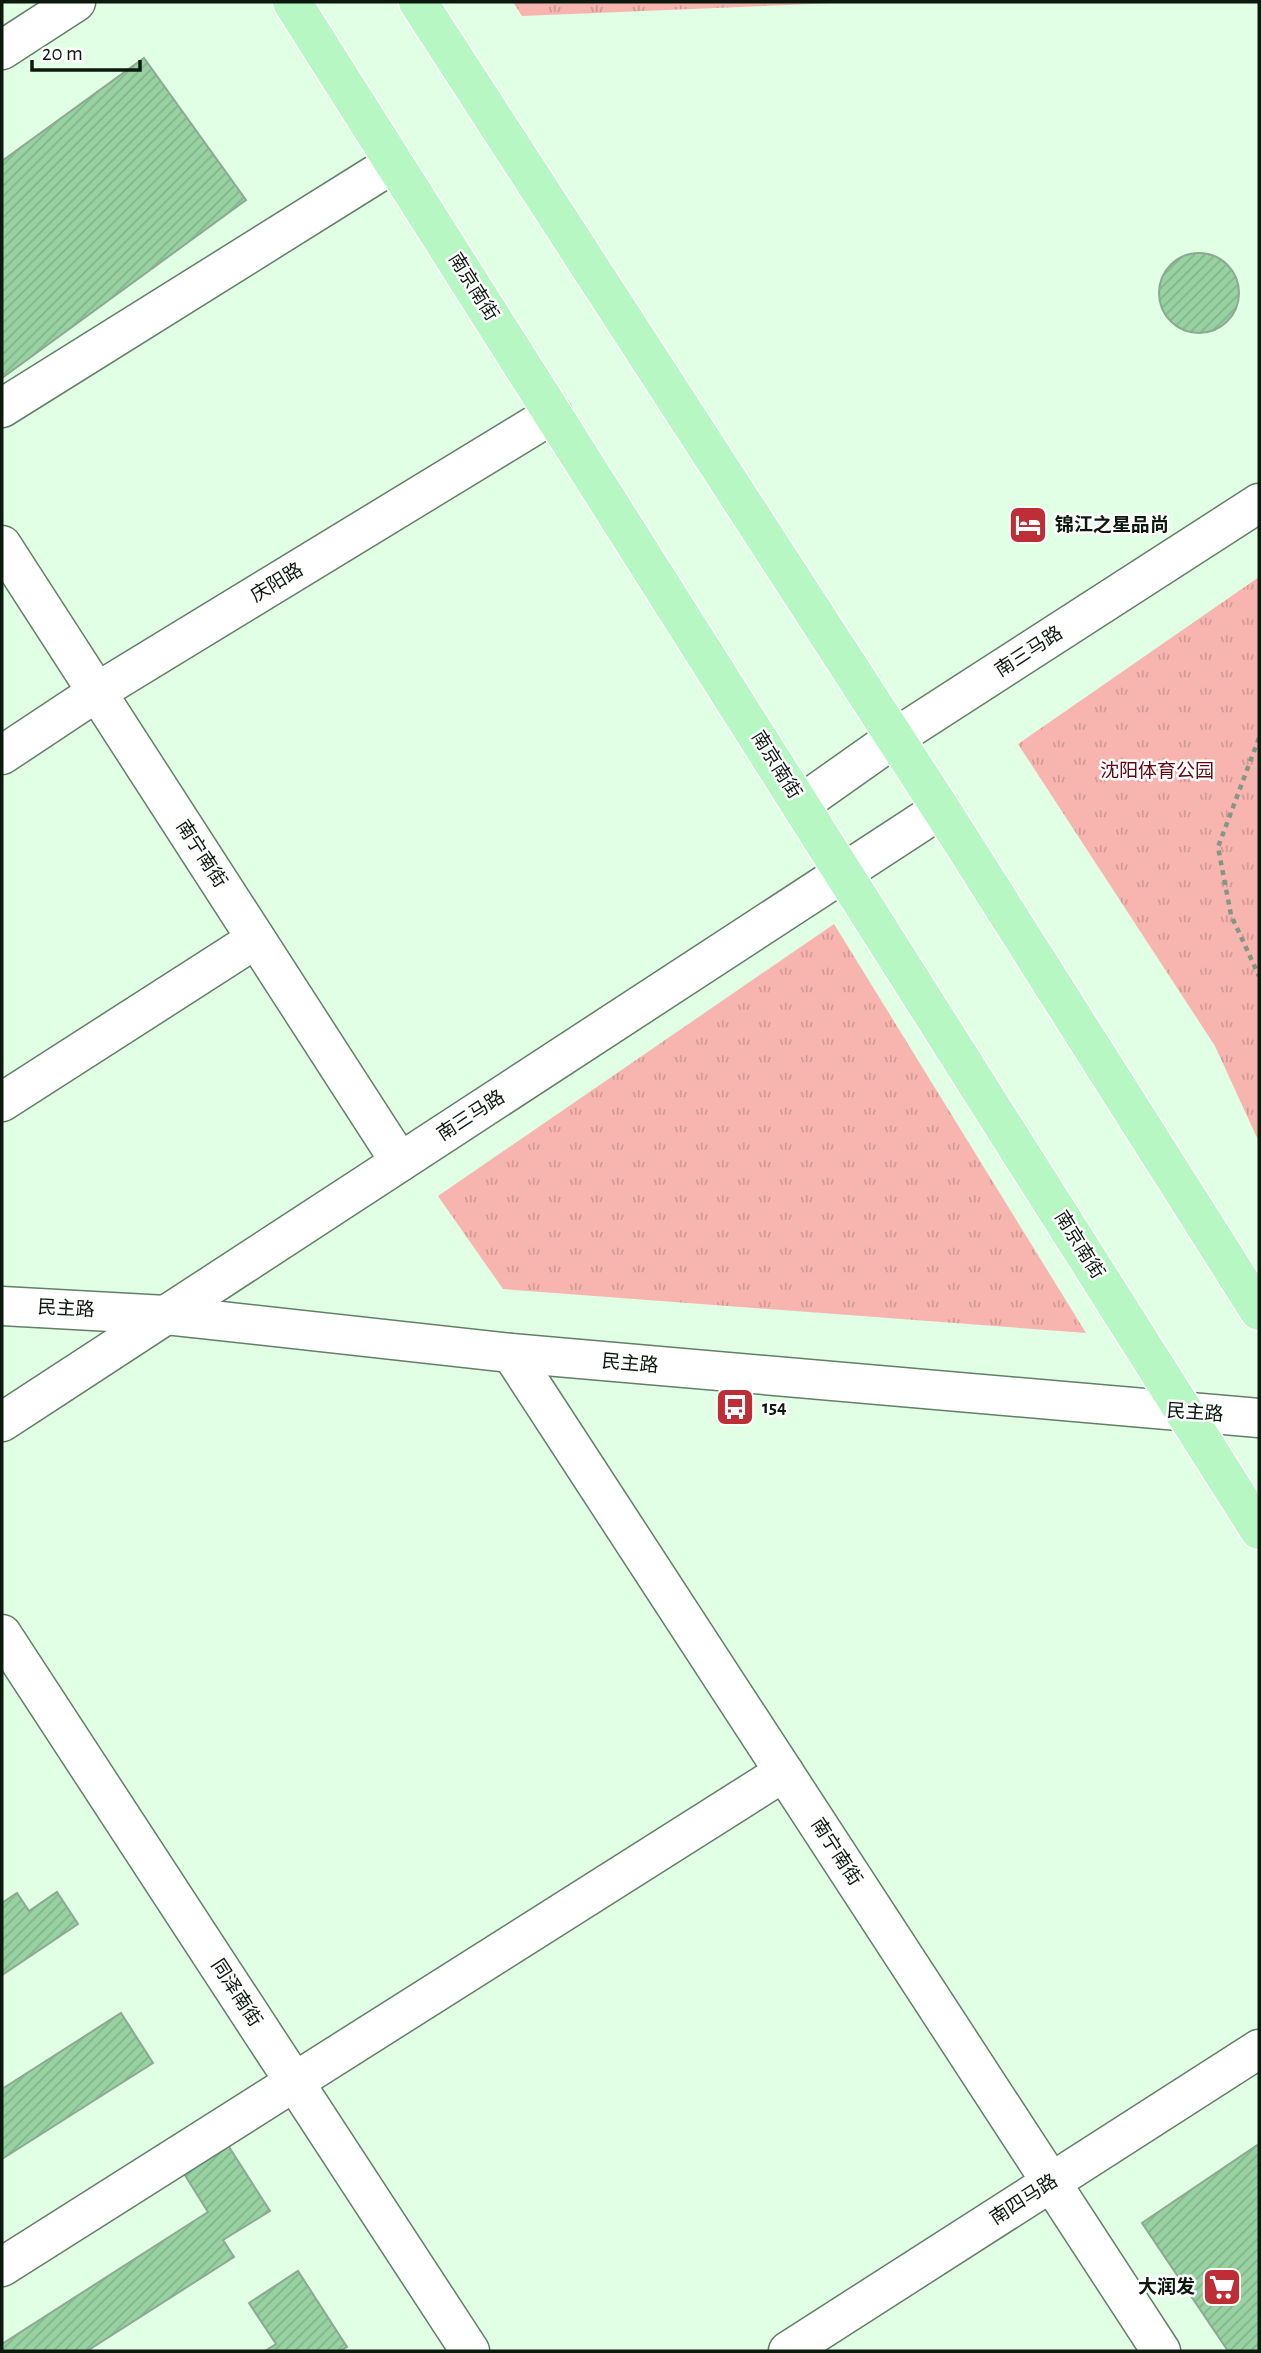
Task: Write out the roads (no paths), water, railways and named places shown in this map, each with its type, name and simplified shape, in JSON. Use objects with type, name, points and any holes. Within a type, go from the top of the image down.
[{"type":"main road","name":"南京南街","points":[[292,2],[1259,1530]]},
{"type":"main road","points":[[418,2],[940,809],[1259,1311]]},
{"type":"street","points":[[2,50],[76,2]]},
{"type":"street","points":[[2,408],[394,163]]},
{"type":"street","name":"庆阳路","points":[[2,755],[97,692],[553,414]]},
{"type":"street","name":"南三马路","points":[[801,804],[893,739],[1259,503]]},
{"type":"street","name":"南宁南街","points":[[2,545],[400,1162]]},
{"type":"street","name":"南三马路","points":[[2,1422],[940,809]]},
{"type":"street","points":[[2,1102],[256,939]]},
{"type":"street","name":"民主路","points":[[2,1306],[166,1315],[511,1353],[1259,1418]]},
{"type":"street","name":"南宁南街","points":[[511,1353],[1161,2351]]},
{"type":"street","name":"同泽南街","points":[[2,1634],[470,2351]]},
{"type":"street","points":[[2,2267],[784,1772]]},
{"type":"street","name":"南四马路","points":[[788,2351],[1259,2049]]},
{"type":"place","name":"锦江之星品尚","points":[[1028,525]]},
{"type":"place","name":"154","points":[[735,1407]]},
{"type":"place","name":"大润发","points":[[1222,2287]]},
{"type":"park label","name":"沈阳体育公园","points":[[1157,771]]}]
